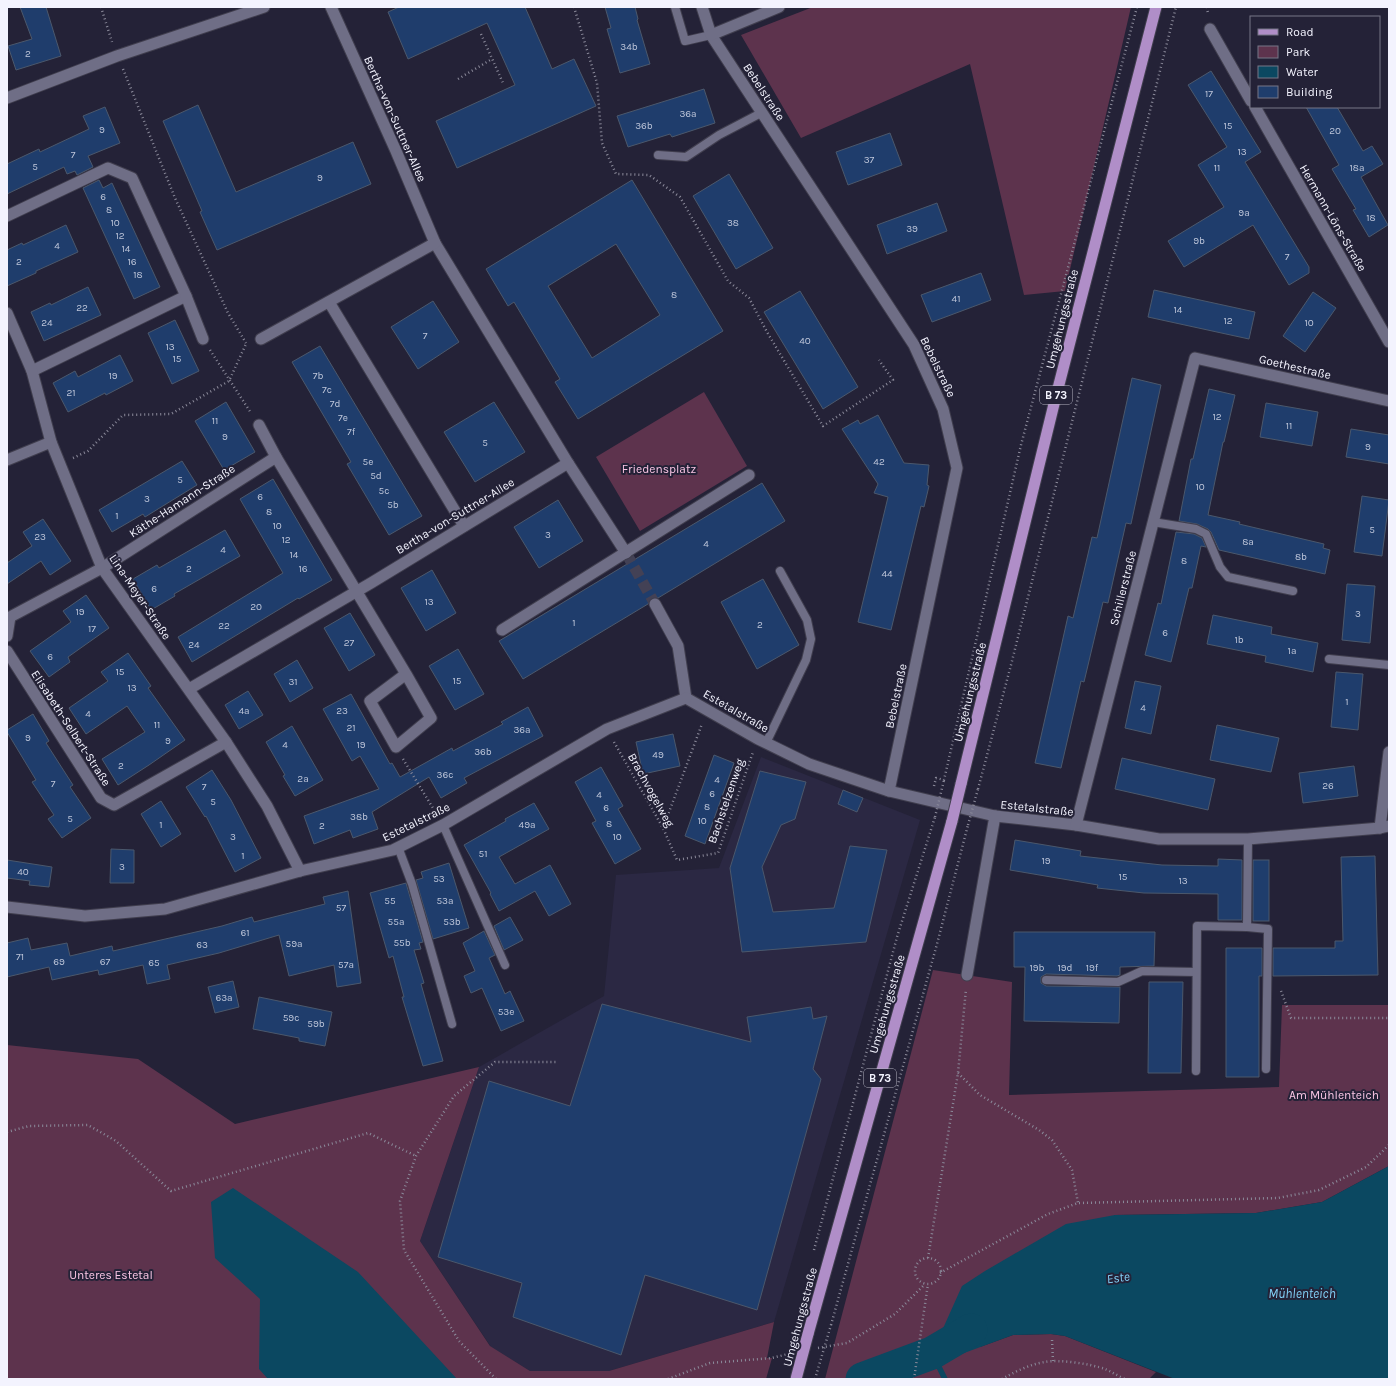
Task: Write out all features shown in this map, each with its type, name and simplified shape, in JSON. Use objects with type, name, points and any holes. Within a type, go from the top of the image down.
[{"type":"main road","name":"Umgehungsstraße","points":[[796,1379],[952,821],[1056,396],[1156,7]]},
{"type":"street","points":[[7,98],[117,56],[264,7]]},
{"type":"street","name":"Bertha-von-Suttner-Allee","points":[[331,7],[396,151],[435,243],[568,463],[626,553]]},
{"type":"street","name":"Bebelstraße","points":[[702,7],[710,35],[914,345],[943,409],[956,468],[889,791]]},
{"type":"street","points":[[710,35],[779,7]]},
{"type":"street","points":[[1210,29],[1250,99]]},
{"type":"street","name":"Hermann-Löns-Straße","points":[[1255,108],[1389,342]]},
{"type":"street","points":[[7,216],[108,168],[132,178],[186,296],[203,339]]},
{"type":"street","points":[[261,339],[435,243]]},
{"type":"street","points":[[32,371],[186,296]]},
{"type":"street","points":[[329,302],[464,526]]},
{"type":"street","name":"Lina-Meyer-Straße","points":[[7,313],[32,371],[51,442],[102,568],[226,742],[267,806],[300,871]]},
{"type":"street","name":"Goethestraße","points":[[1195,358],[1389,401]]},
{"type":"street","name":"Schillerstraße","points":[[1076,825],[1195,358]]},
{"type":"street","points":[[259,425],[356,592],[406,674],[432,718],[396,747],[370,701],[406,674]]},
{"type":"street","points":[[7,460],[51,442]]},
{"type":"street","name":"Käthe-Hamann-Straße","points":[[102,568],[276,456]]},
{"type":"street","name":"Bertha-von-Suttner-Allee","points":[[356,592],[568,463]]},
{"type":"street","points":[[502,630],[749,475]]},
{"type":"street","points":[[7,636],[10,617],[102,568]]},
{"type":"street","points":[[189,689],[356,592]]},
{"type":"street","points":[[655,604],[678,646],[686,698]]},
{"type":"street","name":"Elisabeth-Selbert-Straße","points":[[7,651],[101,798],[114,805],[226,742]]},
{"type":"street","name":"Estetalstraße","points":[[7,907],[85,916],[165,909],[300,871],[392,850],[443,825],[607,729],[686,698],[762,741],[809,764],[889,791],[995,816],[1076,825],[1159,840],[1248,839],[1385,827]]},
{"type":"street","points":[[1385,827],[1389,752]]},
{"type":"street","points":[[967,975],[995,816]]},
{"type":"lane","points":[[674,7],[685,41],[710,35]]},
{"type":"lane","points":[[658,155],[686,157],[719,135],[761,113]]},
{"type":"lane","points":[[1153,522],[1196,529],[1206,534],[1220,567],[1228,577],[1293,591]]},
{"type":"lane","points":[[762,741],[806,660],[811,639],[807,620],[780,571]]},
{"type":"lane","points":[[1329,659],[1389,665]]},
{"type":"lane","points":[[443,825],[505,965]]},
{"type":"lane","points":[[1247,927],[1248,839]]},
{"type":"lane","points":[[398,847],[412,884],[452,1024]]},
{"type":"lane","points":[[1196,1071],[1196,926],[1268,929],[1266,1069]]},
{"type":"lane","points":[[1046,980],[1118,982],[1142,971],[1196,972]]},
{"type":"path","points":[[60,464],[88,451],[123,415],[171,414],[229,380],[246,344],[228,313],[175,198],[117,56],[101,7]]},
{"type":"path","points":[[574,7],[597,84],[602,143],[616,174],[649,176],[680,197],[728,281],[749,298],[767,332],[823,426],[892,380],[879,360]]},
{"type":"path","points":[[813,1254],[897,937],[935,817],[1021,445],[1137,7]]},
{"type":"path","points":[[815,1379],[937,944],[1015,650],[1176,7]]},
{"type":"path","points":[[481,34],[503,83]]},
{"type":"path","points":[[458,79],[492,59]]},
{"type":"path","points":[[203,339],[259,425]]},
{"type":"path","points":[[663,828],[707,709]]},
{"type":"path","name":"Brachvogelweg","points":[[607,729],[663,828],[677,860]]},
{"type":"path","name":"Bachstelzenweg","points":[[677,860],[718,853],[762,741]]},
{"type":"path","points":[[396,747],[443,825]]},
{"type":"path","points":[[928,1258],[958,1073],[967,975]]},
{"type":"path","points":[[1280,987],[1291,1018],[1389,1018]]},
{"type":"path","points":[[496,1379],[459,1341],[404,1250],[400,1201],[416,1156],[454,1096],[495,1062],[556,1062]]},
{"type":"path","points":[[958,1073],[980,1095],[1039,1130],[1052,1140],[1072,1170],[1078,1203]]},
{"type":"path","points":[[7,1132],[29,1126],[88,1124],[116,1141],[171,1191],[368,1133],[416,1156]]},
{"type":"path","points":[[940,1273],[1048,1214],[1078,1203],[1278,1198],[1319,1190],[1366,1166],[1389,1145]]},
{"type":"path","points":[[928,1258],[940,1266],[940,1273],[935,1282],[928,1284],[921,1282],[916,1276],[915,1272],[917,1264],[923,1259],[928,1258]]},
{"type":"path","points":[[914,1379],[928,1284]]},
{"type":"path","points":[[1052,1340],[1053,1361]]},
{"type":"path","points":[[1002,1379],[1024,1368],[1053,1361],[1105,1369],[1125,1379]]},
{"type":"shaded area","points":[[761,757],[920,820],[774,1322],[609,1371],[530,1371],[491,1347],[420,1241],[479,1067],[604,996],[616,875],[719,868]]},
{"type":"green space","points":[[813,7],[1131,7],[1065,291],[1024,295],[970,64],[801,138],[741,35]]},
{"type":"green space","name":"Friedensplatz","points":[[704,392],[747,466],[640,531],[596,457]]},
{"type":"green space","name":"Am Mühlenteich","points":[[933,970],[1012,982],[1009,1095],[1279,1087],[1282,1005],[1389,1005],[1389,1166],[1322,1202],[1256,1213],[1115,1215],[980,1347],[1013,1335],[1051,1334],[1065,1336],[1156,1372],[1149,1379],[825,1379]]},
{"type":"green space","name":"Unteres Estetal","points":[[7,1045],[138,1059],[235,1124],[479,1067],[420,1241],[490,1346],[530,1371],[609,1371],[774,1322],[767,1358],[772,1358],[766,1379],[7,1379]]},
{"type":"water","name":"Mühlenteich","points":[[1389,1166],[1389,1379],[1175,1379],[1065,1336],[1051,1334],[1013,1335],[937,1363],[932,1353],[962,1286],[1066,1224],[1115,1215],[1256,1213],[1322,1202]]},
{"type":"water","points":[[233,1188],[358,1272],[457,1379],[268,1379],[259,1369],[260,1299],[215,1258],[211,1202]]},
{"type":"building","points":[[20,7],[46,7],[61,56],[16,70],[8,46],[32,39]]},
{"type":"building","points":[[399,7],[525,7],[552,69],[574,59],[596,106],[457,168],[436,121],[515,85],[487,23],[408,59],[388,12]]},
{"type":"building","points":[[605,7],[635,7],[637,20],[650,64],[620,73],[607,29],[611,28]]},
{"type":"building","points":[[1211,71],[1261,152],[1245,162],[1309,267],[1309,273],[1289,285],[1253,225],[1184,267],[1168,241],[1224,207],[1198,165],[1227,147],[1188,85]]},
{"type":"building","points":[[704,89],[715,123],[672,137],[670,134],[628,147],[617,116]]},
{"type":"building","points":[[198,105],[236,192],[353,142],[371,184],[217,250],[200,212],[202,211],[163,121]]},
{"type":"building","points":[[105,107],[120,143],[88,156],[93,167],[77,175],[75,171],[67,174],[64,167],[7,194],[7,164],[39,149],[40,152],[89,129],[83,116]]},
{"type":"building","points":[[1307,108],[1338,108],[1363,151],[1372,146],[1383,164],[1361,177],[1388,225],[1369,237],[1353,210],[1356,209],[1332,169],[1339,165]]},
{"type":"building","points":[[890,133],[902,165],[848,185],[836,152]]},
{"type":"building","points":[[729,174],[773,248],[736,269],[693,196]]},
{"type":"building","points":[[99,180],[103,188],[112,183],[160,287],[134,299],[83,188]]},
{"type":"building","points":[[632,180],[723,331],[578,419],[555,382],[560,379],[514,302],[508,306],[486,269]],"holes":[[[616,244],[660,315],[592,358],[548,286]]]},
{"type":"building","points":[[937,203],[947,231],[887,254],[877,225]]},
{"type":"building","points":[[66,225],[78,252],[7,286],[7,250],[22,243],[23,245]]},
{"type":"building","points":[[981,273],[991,300],[932,322],[921,295]]},
{"type":"building","points":[[88,287],[101,315],[44,341],[31,312],[50,303],[51,305]]},
{"type":"building","points":[[1154,290],[1255,312],[1249,339],[1148,317]]},
{"type":"building","points":[[800,291],[858,387],[823,409],[764,312]]},
{"type":"building","points":[[1313,292],[1336,308],[1305,352],[1283,336]]},
{"type":"building","points":[[433,301],[459,342],[418,369],[391,327]]},
{"type":"building","points":[[175,320],[199,371],[172,384],[148,333]]},
{"type":"building","points":[[320,346],[422,516],[389,535],[347,464],[351,462],[292,362]]},
{"type":"building","points":[[120,355],[133,381],[106,395],[105,393],[68,412],[53,383],[75,371],[78,377]]},
{"type":"building","points":[[1132,378],[1161,385],[1131,524],[1126,523],[1108,603],[1103,602],[1084,682],[1081,681],[1061,768],[1035,763],[1068,616],[1073,618],[1092,537],[1097,538]]},
{"type":"building","points":[[1209,389],[1235,395],[1223,442],[1208,515],[1240,522],[1239,524],[1324,544],[1323,548],[1330,550],[1325,574],[1219,550],[1211,532],[1208,529],[1197,524],[1179,521],[1191,459],[1193,459]]},
{"type":"building","points":[[226,402],[255,452],[224,470],[195,421]]},
{"type":"building","points":[[494,402],[525,452],[475,482],[444,432]]},
{"type":"building","points":[[1266,403],[1318,412],[1312,446],[1260,437]]},
{"type":"building","points":[[878,415],[904,463],[929,465],[927,485],[929,486],[924,507],[921,506],[891,630],[858,622],[888,497],[874,493],[878,484],[842,429],[858,420],[860,424]]},
{"type":"building","points":[[1351,429],[1389,435],[1389,464],[1346,457]]},
{"type":"building","points":[[182,461],[197,485],[145,517],[143,514],[112,532],[99,510]]},
{"type":"building","points":[[273,479],[332,580],[299,599],[298,598],[192,662],[178,637],[283,573],[240,499]]},
{"type":"building","points":[[762,483],[785,521],[658,598],[651,598],[648,604],[523,679],[499,641]]},
{"type":"building","points":[[1362,496],[1389,500],[1382,556],[1354,552]]},
{"type":"building","points":[[558,500],[583,541],[539,568],[514,527]]},
{"type":"building","points":[[43,519],[71,561],[50,575],[41,561],[7,584],[7,563],[32,546],[23,532]]},
{"type":"building","points":[[225,530],[240,556],[174,594],[175,596],[151,610],[133,579],[157,565],[159,568]]},
{"type":"building","points":[[1176,532],[1194,534],[1202,538],[1206,547],[1201,546],[1192,588],[1189,588],[1171,662],[1145,655],[1158,603],[1161,604]]},
{"type":"building","points":[[432,570],[456,613],[426,631],[401,588]]},
{"type":"building","points":[[763,579],[799,645],[757,669],[721,602]]},
{"type":"building","points":[[1347,584],[1375,586],[1370,643],[1342,640]]},
{"type":"building","points":[[86,595],[109,628],[68,657],[70,662],[49,677],[30,651],[71,622],[63,611]]},
{"type":"building","points":[[350,613],[375,655],[349,671],[324,628]]},
{"type":"building","points":[[1213,615],[1272,627],[1271,634],[1318,643],[1313,672],[1265,662],[1266,656],[1207,644]]},
{"type":"building","points":[[458,649],[484,694],[455,710],[429,666]]},
{"type":"building","points":[[128,653],[151,686],[148,688],[185,740],[118,785],[102,759],[145,732],[127,706],[86,734],[69,708],[108,681],[101,672]]},
{"type":"building","points":[[297,660],[313,688],[290,702],[274,674]]},
{"type":"building","points":[[1336,672],[1363,674],[1358,730],[1331,727]]},
{"type":"building","points":[[1135,681],[1161,686],[1151,734],[1125,728]]},
{"type":"building","points":[[248,691],[263,715],[239,729],[225,705]]},
{"type":"building","points":[[351,694],[390,764],[392,763],[400,777],[452,748],[453,751],[503,724],[501,722],[528,707],[543,736],[464,778],[467,783],[441,798],[429,777],[372,812],[378,829],[353,838],[350,830],[314,844],[304,816],[379,789],[360,756],[352,761],[323,709]]},
{"type":"building","points":[[33,714],[49,741],[46,743],[73,785],[70,787],[91,818],[62,838],[48,819],[54,815],[32,782],[36,780],[7,732],[7,730]]},
{"type":"building","points":[[1217,725],[1279,738],[1271,772],[1210,760]]},
{"type":"building","points":[[292,726],[323,780],[295,796],[266,742]]},
{"type":"building","points":[[673,734],[680,766],[643,774],[636,742]]},
{"type":"building","points":[[714,755],[734,763],[705,844],[685,836]]},
{"type":"building","points":[[1122,758],[1215,779],[1208,810],[1115,789]]},
{"type":"building","points":[[1354,766],[1358,796],[1303,803],[1299,773]]},
{"type":"building","points":[[601,767],[623,806],[618,809],[641,849],[615,864],[592,823],[596,821],[575,782]]},
{"type":"building","points":[[212,770],[231,800],[261,858],[235,872],[206,816],[205,817],[186,787]]},
{"type":"building","points":[[760,771],[806,782],[795,819],[781,825],[762,867],[773,912],[834,908],[850,846],[887,850],[866,942],[742,952],[730,868]]},
{"type":"building","points":[[843,790],[863,798],[857,812],[838,804]]},
{"type":"building","points":[[161,801],[181,834],[161,847],[141,814]]},
{"type":"building","points":[[534,803],[549,829],[499,857],[515,884],[550,865],[571,904],[549,916],[535,891],[499,911],[490,894],[491,893],[464,845],[506,821],[505,819]]},
{"type":"building","points":[[1015,840],[1081,851],[1080,856],[1162,865],[1218,866],[1218,859],[1242,860],[1242,920],[1218,920],[1218,894],[1144,893],[1097,888],[1098,885],[1010,870]]},
{"type":"building","points":[[111,849],[134,850],[134,883],[110,883]]},
{"type":"building","points":[[1375,856],[1378,975],[1273,976],[1273,948],[1335,948],[1335,941],[1343,941],[1341,857]]},
{"type":"building","points":[[7,860],[52,867],[49,887],[29,885],[30,881],[7,878]]},
{"type":"building","points":[[1253,860],[1269,860],[1269,921],[1253,921]]},
{"type":"building","points":[[449,863],[469,928],[433,939],[416,880],[423,878],[421,872]]},
{"type":"building","points":[[406,883],[423,942],[419,943],[421,949],[414,950],[424,983],[421,984],[443,1061],[423,1066],[402,997],[404,997],[393,956],[389,958],[370,893]]},
{"type":"building","points":[[348,891],[361,983],[337,987],[334,965],[289,976],[279,935],[219,953],[167,965],[170,979],[147,984],[143,965],[99,975],[98,970],[52,980],[49,967],[7,977],[7,943],[28,938],[31,950],[67,943],[70,956],[112,946],[113,951],[222,926],[252,917],[254,922],[325,904],[323,897]]},
{"type":"building","points":[[510,917],[523,940],[504,950],[494,926]]},
{"type":"building","points":[[484,931],[495,955],[489,958],[505,994],[510,991],[524,1021],[501,1031],[482,988],[471,993],[464,976],[475,971],[463,943]]},
{"type":"building","points":[[1014,932],[1155,932],[1154,966],[1120,967],[1120,975],[1117,976],[1046,974],[1041,977],[1041,983],[1046,986],[1120,987],[1119,1023],[1024,1021],[1025,967],[1014,967]]},
{"type":"building","points":[[1226,948],[1262,948],[1262,976],[1259,976],[1259,1077],[1226,1077]]},
{"type":"building","points":[[233,981],[239,1007],[215,1013],[208,987]]},
{"type":"building","points":[[1149,982],[1183,982],[1181,1073],[1148,1073]]},
{"type":"building","points":[[259,997],[332,1012],[325,1046],[299,1041],[299,1038],[253,1029]]},
{"type":"building","points":[[602,1004],[751,1042],[747,1017],[811,1007],[813,1019],[827,1016],[813,1069],[821,1079],[757,1310],[645,1275],[621,1355],[513,1317],[522,1283],[438,1257],[489,1081],[570,1106]]},
{"type":"waterway","name":"Este","points":[[862,1379],[932,1353],[971,1330]]},
{"type":"waterway","points":[[932,1353],[945,1379]]},
{"type":"tunnel","points":[[626,553],[655,604]]}]
